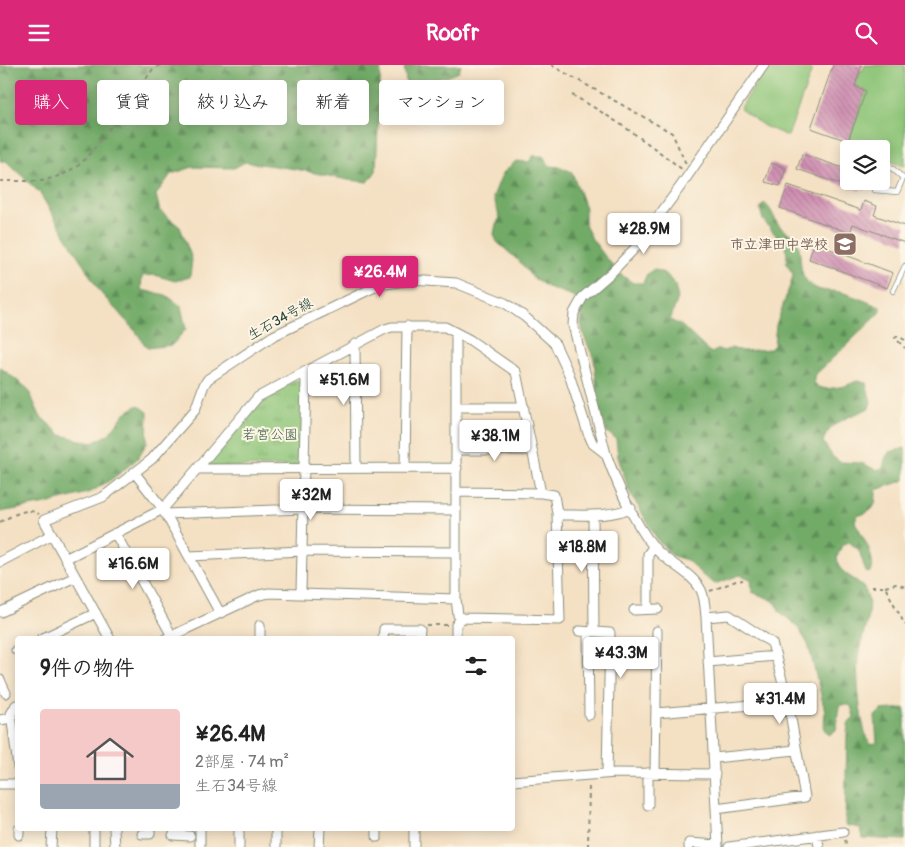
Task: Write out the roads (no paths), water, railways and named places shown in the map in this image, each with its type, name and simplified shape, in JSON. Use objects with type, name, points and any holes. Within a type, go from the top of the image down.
[{"type":"street","points":[[689,847],[689,843],[718,846],[706,617],[702,592],[696,583],[653,547],[638,523],[613,473],[606,454],[573,332],[574,313],[583,297],[612,272],[636,247],[764,65]]},
{"type":"street","name":"生石34号線","points":[[51,535],[44,520],[103,497],[152,459],[195,411],[208,379],[273,336],[318,313],[379,285],[411,280],[456,283],[505,303],[555,344],[569,374],[583,421],[593,444],[606,454]]},
{"type":"street","points":[[405,468],[406,326]]},
{"type":"street","points":[[164,511],[258,397],[384,329],[406,326],[445,327],[516,371],[541,493]]},
{"type":"street","points":[[456,333],[456,599],[459,622],[457,636]]},
{"type":"street","points":[[356,344],[356,468]]},
{"type":"street","points":[[301,593],[306,381],[304,371]]},
{"type":"street","points":[[457,407],[524,407]]},
{"type":"street","points":[[457,450],[532,450]]},
{"type":"street","points":[[197,469],[457,468]]},
{"type":"street","points":[[134,472],[164,511],[220,613]]},
{"type":"street","points":[[457,492],[541,493],[554,495],[557,513],[560,620],[459,622]]},
{"type":"street","points":[[557,513],[563,515],[593,515],[618,513],[631,508]]},
{"type":"street","points":[[65,559],[115,533],[164,511],[303,509],[456,510]]},
{"type":"street","points":[[589,715],[587,632],[593,515]]},
{"type":"street","points":[[115,533],[168,636]]},
{"type":"street","points":[[0,562],[51,535],[108,636]]},
{"type":"street","points":[[648,609],[648,554],[653,547]]},
{"type":"street","points":[[189,556],[302,551],[456,551]]},
{"type":"street","points":[[1,612],[75,577]]},
{"type":"street","points":[[171,636],[259,595],[269,593],[456,599]]},
{"type":"street","points":[[634,610],[658,609]]},
{"type":"street","points":[[47,636],[96,613]]},
{"type":"street","points":[[706,617],[729,615],[772,643],[788,703],[805,797],[716,809]]},
{"type":"street","points":[[260,625],[260,636]]},
{"type":"street","points":[[383,636],[384,629],[420,629],[419,636]]},
{"type":"street","points":[[648,805],[656,713],[657,631]]},
{"type":"street","points":[[587,632],[610,633],[607,773]]},
{"type":"street","points":[[708,663],[776,656]]},
{"type":"street","points":[[0,680],[6,693]]},
{"type":"street","points":[[656,713],[788,703]]},
{"type":"street","points":[[15,706],[10,714],[15,746]]},
{"type":"street","points":[[0,720],[11,718]]},
{"type":"street","points":[[714,758],[796,750]]},
{"type":"street","points":[[515,781],[607,773],[715,774]]},
{"type":"street","points":[[0,784],[15,784]]},
{"type":"street","points":[[51,847],[52,831]]},
{"type":"street","points":[[94,831],[94,847]]},
{"type":"street","points":[[114,831],[115,847]]},
{"type":"street","points":[[200,831],[200,847]]},
{"type":"street","points":[[239,831],[239,847]]},
{"type":"street","points":[[276,831],[276,847]]},
{"type":"street","points":[[319,847],[320,831]]},
{"type":"street","points":[[414,831],[414,847]]},
{"type":"street","points":[[729,847],[773,844],[843,832]]},
{"type":"street","points":[[818,835],[819,847]]},
{"type":"lane","points":[[874,190],[897,192],[903,184],[903,178],[890,168]]},
{"type":"lane","points":[[893,291],[905,266]]},
{"type":"place","name":"市立津田中学校","points":[[845,244]]},
{"type":"park label","name":"若宮公園","points":[[270,434]]}]
